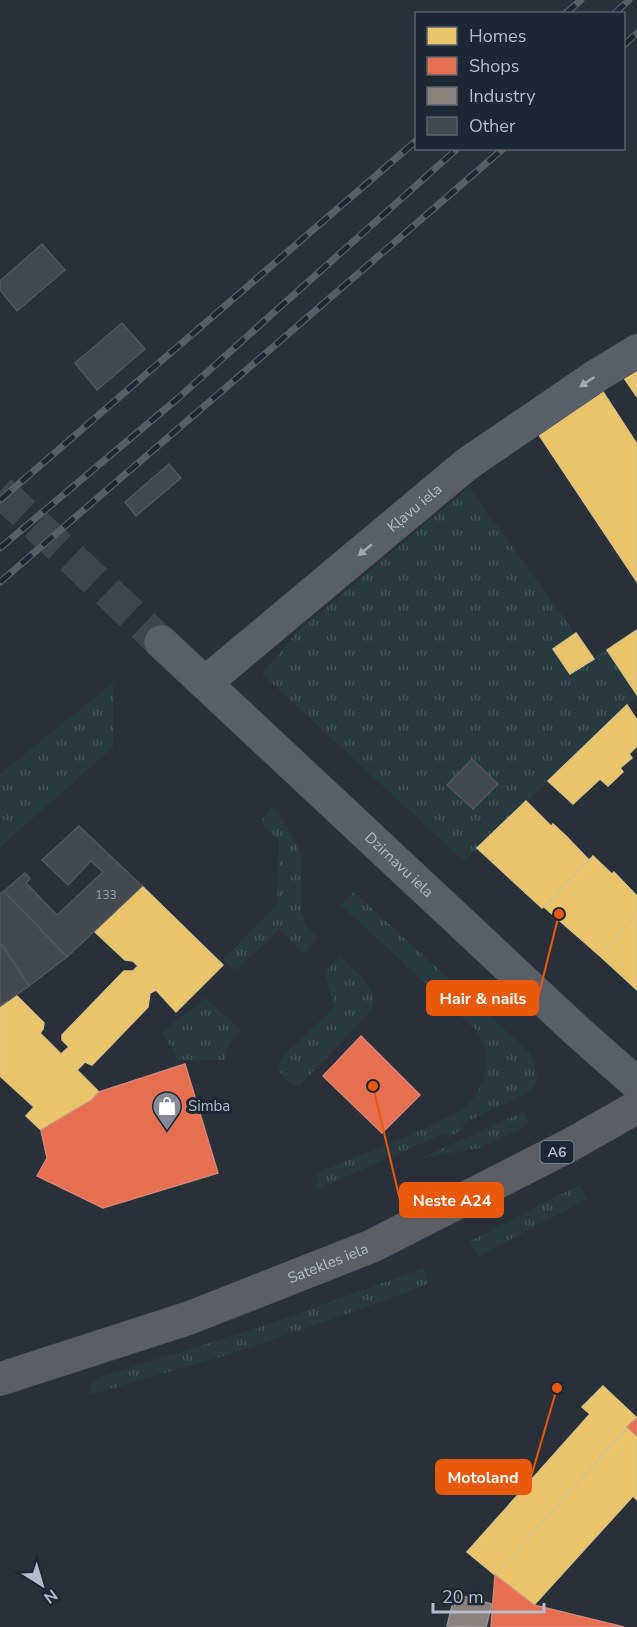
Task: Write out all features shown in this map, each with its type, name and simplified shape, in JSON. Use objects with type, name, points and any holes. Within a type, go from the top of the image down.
[{"type":"highway","name":"Satekles iela","points":[[0,1379],[189,1318],[372,1246],[570,1145],[637,1107]]},
{"type":"street","name":"Kļavu iela","points":[[206,683],[467,464],[596,376],[637,351]]},
{"type":"street","name":"Dzirnavu iela","points":[[161,642],[577,1031],[637,1084]]},
{"type":"green space","points":[[469,487],[593,658],[607,650],[637,697],[464,861],[262,674],[296,633]]},
{"type":"green space","points":[[113,683],[113,747],[0,847],[0,774]]},
{"type":"green space","points":[[273,806],[289,830],[301,855],[301,912],[306,926],[318,938],[303,954],[280,929],[235,971],[223,960],[277,905],[279,840],[260,822]]},
{"type":"green space","points":[[354,892],[530,1053],[537,1077],[531,1091],[462,1124],[464,1129],[448,1137],[445,1133],[316,1190],[320,1171],[393,1143],[460,1110],[478,1092],[485,1071],[485,1050],[476,1030],[341,905]]},
{"type":"green space","points":[[340,957],[369,986],[373,1001],[372,1010],[299,1086],[290,1083],[278,1070],[283,1056],[335,1007],[325,972]]},
{"type":"green space","points":[[206,998],[241,1031],[230,1042],[225,1060],[178,1060],[162,1032]]},
{"type":"green space","points":[[523,1112],[528,1122],[520,1129],[479,1148],[422,1158]]},
{"type":"green space","points":[[579,1185],[587,1199],[479,1256],[469,1242]]},
{"type":"green space","points":[[424,1268],[429,1284],[236,1352],[89,1395],[91,1385],[97,1378],[261,1327]]},
{"type":"building: Homes","points":[[637,369],[637,397],[624,378]]},
{"type":"building: Homes","points":[[603,392],[637,444],[637,582],[539,435]]},
{"type":"building: Homes","points":[[637,630],[637,695],[607,650]]},
{"type":"building: Homes","points":[[576,633],[594,659],[570,674],[553,649]]},
{"type":"building: Homes","points":[[627,705],[637,720],[637,746],[629,754],[632,758],[620,768],[623,772],[608,786],[600,779],[573,804],[548,781]]},
{"type":"building: Homes","points":[[526,801],[589,860],[542,908],[477,848]]},
{"type":"building: Homes","points":[[593,856],[612,874],[614,872],[637,896],[637,915],[600,956],[544,907]]},
{"type":"building: Homes","points":[[142,886],[223,965],[176,1012],[156,990],[150,993],[148,1007],[92,1065],[85,1062],[77,1070],[99,1092],[92,1100],[41,1130],[26,1116],[34,1107],[0,1076],[0,1006],[16,995],[44,1023],[40,1033],[61,1054],[69,1047],[62,1040],[62,1035],[124,971],[133,971],[138,966],[133,961],[125,960],[94,931]]},
{"type":"building: Homes","points":[[637,915],[637,990],[600,956]]},
{"type":"building: Homes","points":[[603,1386],[637,1418],[495,1575],[467,1552],[590,1414],[582,1407]]},
{"type":"building: Homes","points":[[627,1427],[637,1436],[637,1500],[633,1496],[534,1605],[495,1575]]},
{"type":"building: Shops","points":[[361,1036],[420,1095],[382,1133],[323,1076]]},
{"type":"building: Shops","points":[[185,1064],[218,1173],[103,1208],[37,1176],[47,1158],[41,1130],[92,1100],[99,1092]]},
{"type":"building: Shops","points":[[637,1418],[637,1436],[627,1427]]},
{"type":"building: Shops","points":[[495,1575],[534,1605],[624,1627],[491,1627]]},
{"type":"building: Industry","points":[[455,1594],[492,1604],[486,1627],[447,1626]]},
{"type":"building: Other","points":[[42,244],[65,270],[17,311],[0,290],[0,281]]},
{"type":"building: Other","points":[[122,323],[145,349],[97,390],[75,363]]},
{"type":"building: Other","points":[[169,464],[181,478],[136,516],[125,502]]},
{"type":"building: Other","points":[[472,759],[498,784],[473,809],[447,785]]},
{"type":"building: Other","points":[[79,826],[142,886],[67,957],[4,891],[25,873],[30,879],[26,883],[57,915],[103,872],[91,861],[68,885],[42,860]]},
{"type":"building: Other","points":[[4,891],[67,957],[29,986],[2,945],[0,947],[0,894]]},
{"type":"building: Other","points":[[2,945],[29,986],[0,1006],[0,947]]},
{"type":"tunnel","points":[[0,491],[161,642]]},
{"type":"railway","points":[[567,12],[581,0]]},
{"type":"railway","points":[[616,12],[629,0]]},
{"type":"railway","points":[[625,44],[637,33]]},
{"type":"railway","points":[[0,500],[415,142]]},
{"type":"railway","points":[[0,548],[176,400],[456,150]]},
{"type":"railway","points":[[0,582],[502,150]]},
{"type":"place","name":"Hair & nails","points":[[559,914]]},
{"type":"place","name":"Neste A24","points":[[373,1086]]},
{"type":"place","name":"Simba","points":[[167,1132]]},
{"type":"place","name":"Motoland","points":[[557,1388]]}]
